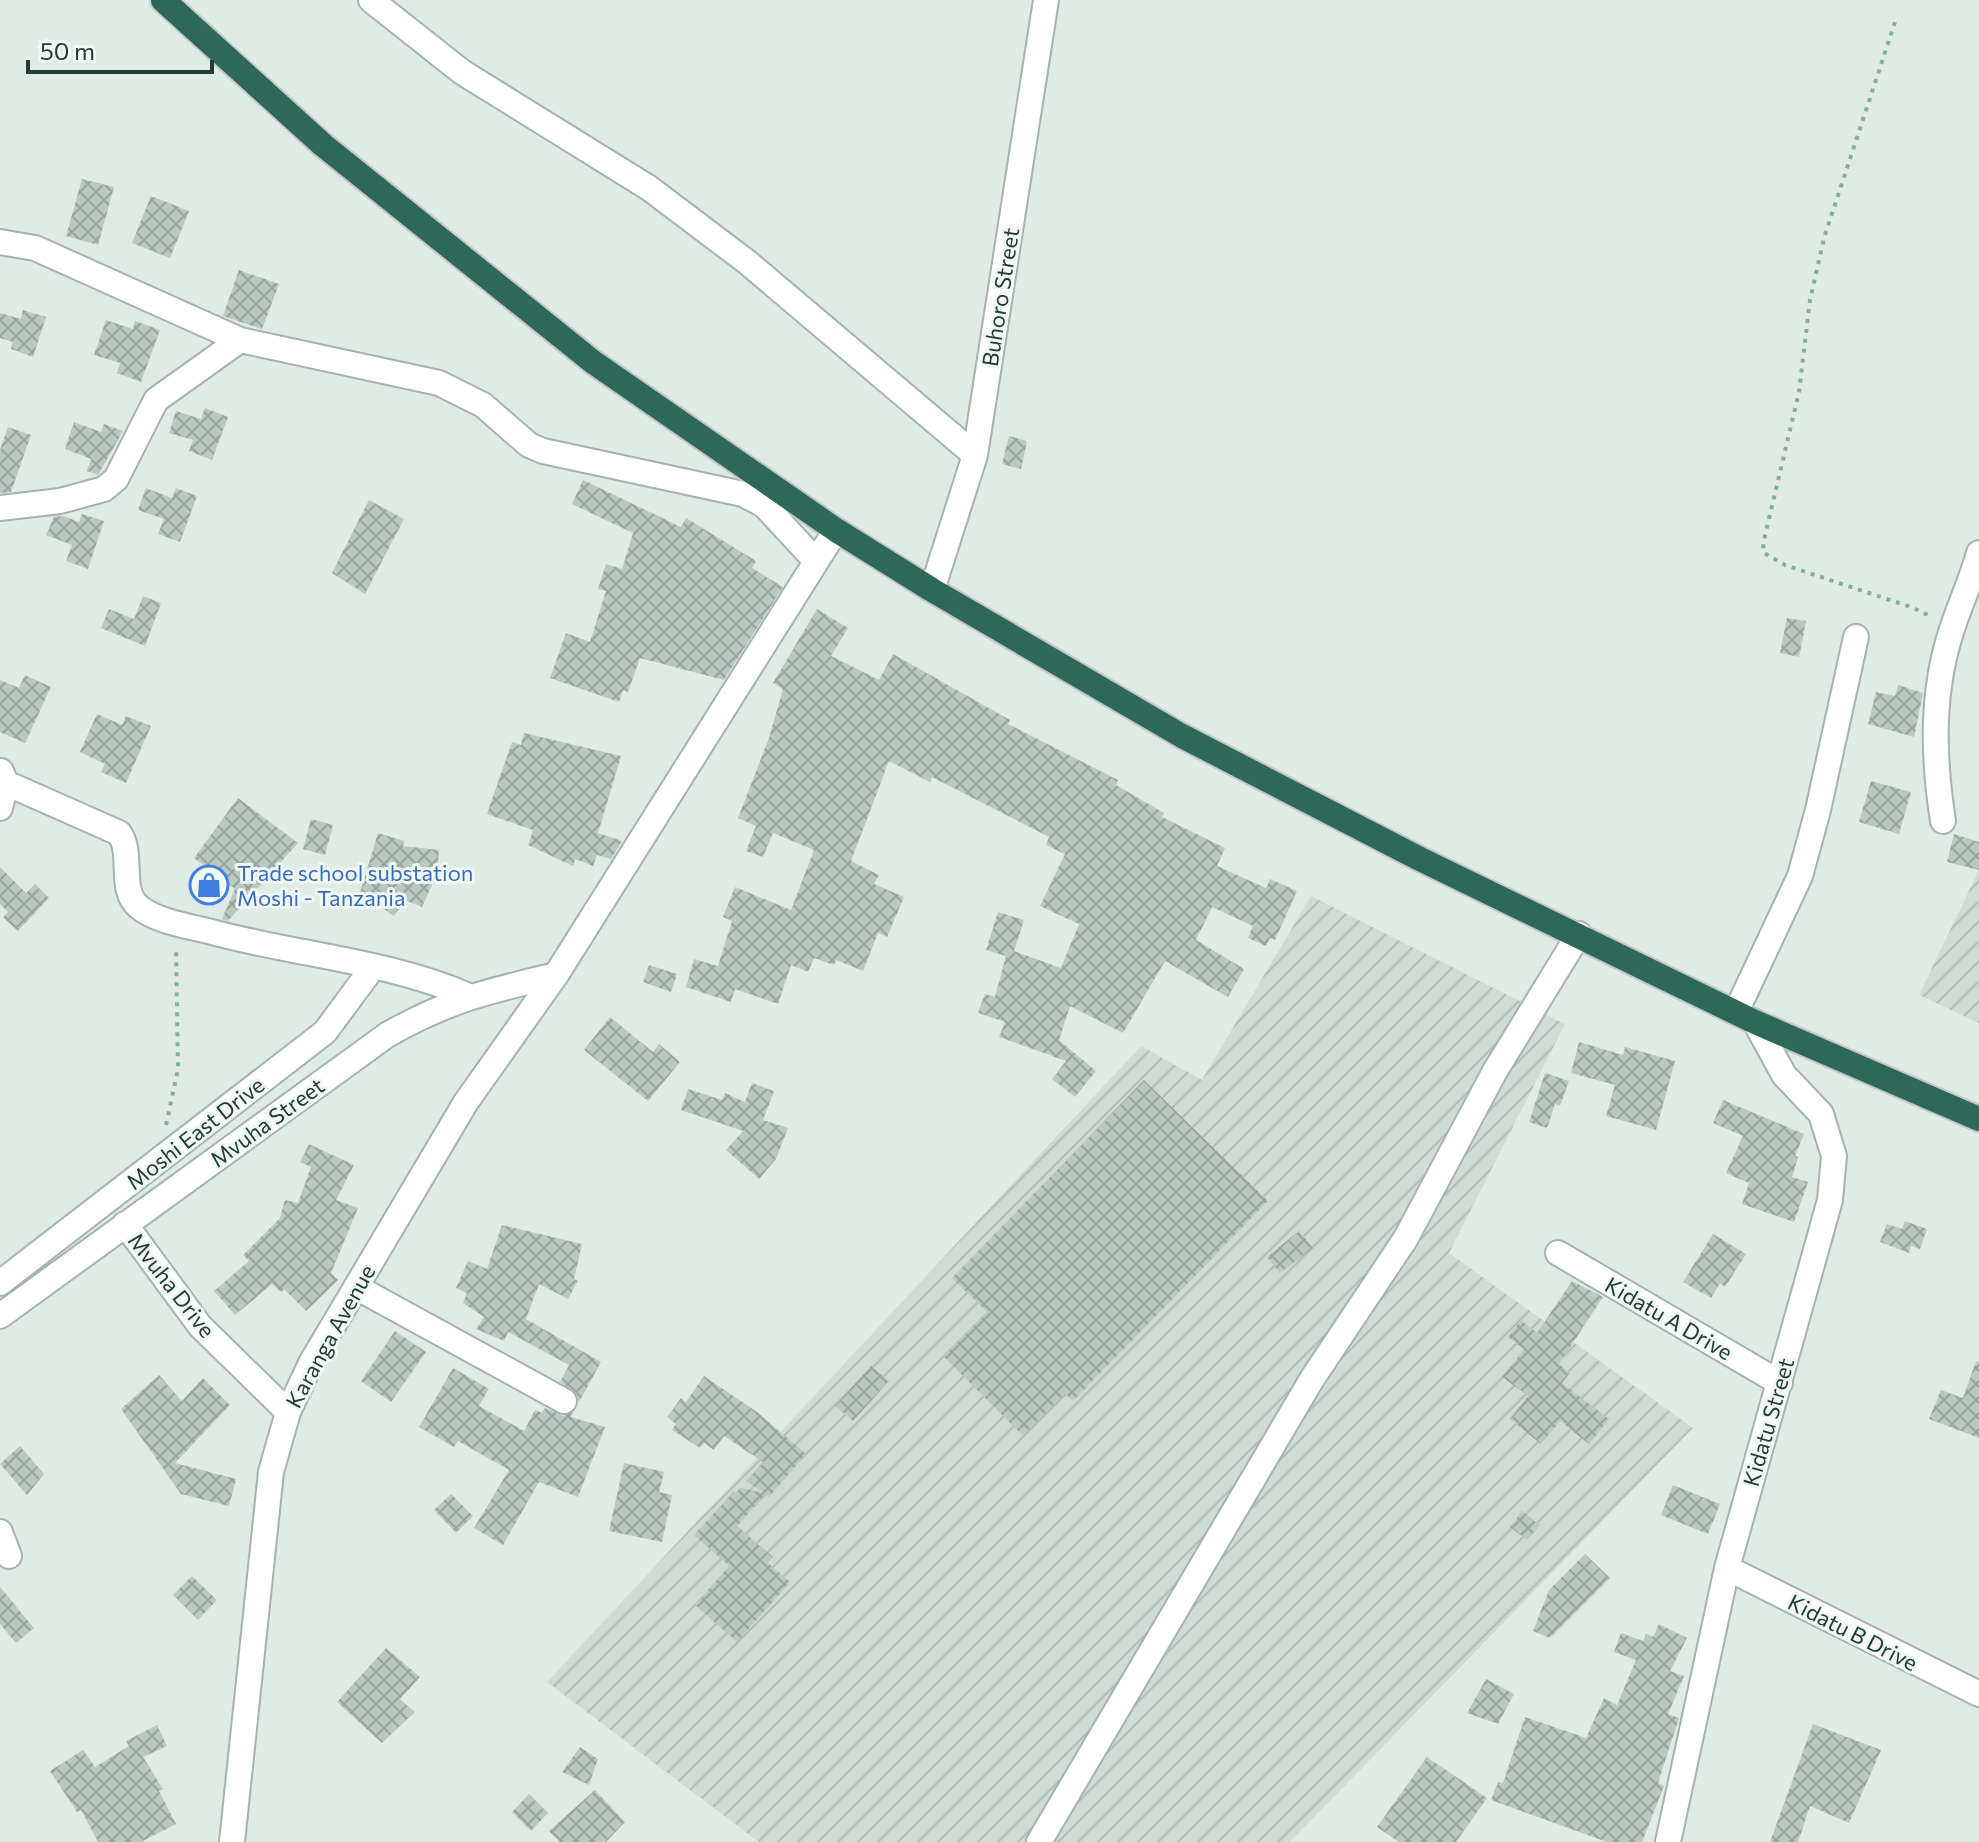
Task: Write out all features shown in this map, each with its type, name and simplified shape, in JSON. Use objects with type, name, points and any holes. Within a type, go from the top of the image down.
[{"type":"highway","points":[[163,0],[323,145],[593,362],[836,530],[932,590],[1182,736],[1420,859],[1745,1017],[1979,1119]]},
{"type":"street","points":[[371,0],[391,8],[462,72],[649,188],[747,262],[975,455]]},
{"type":"street","name":"Buhoro Street","points":[[932,590],[975,455],[1046,0]]},
{"type":"street","points":[[0,242],[35,248],[240,340],[439,383],[483,405],[529,445],[543,451],[743,494],[764,505],[814,559]]},
{"type":"street","points":[[0,508],[60,501],[104,489],[120,472],[156,400],[240,340]]},
{"type":"street","name":"Karanga Avenue","points":[[232,1842],[271,1472],[288,1412],[311,1363],[466,1102],[556,975],[814,559],[836,530]]},
{"type":"street","points":[[1943,821],[1935,768],[1936,703],[1952,628],[1979,553]]},
{"type":"street","points":[[1745,1017],[1800,876],[1818,810],[1856,637]]},
{"type":"street","points":[[0,808],[3,776],[119,833],[125,841],[129,893],[138,907],[177,923],[261,946],[432,980],[469,996]]},
{"type":"street","points":[[1039,1842],[1312,1379],[1406,1238],[1495,1071],[1579,934]]},
{"type":"street","name":"Moshi East Drive","points":[[0,1283],[325,1032],[373,967]]},
{"type":"street","name":"Mvuha Street","points":[[0,1316],[387,1035],[433,1009],[469,996],[556,975]]},
{"type":"street","name":"Kidatu Street","points":[[1668,1842],[1727,1568],[1830,1200],[1834,1156],[1821,1114],[1784,1075],[1745,1017]]},
{"type":"street","name":"Mvuha Drive","points":[[125,1224],[200,1326],[288,1412]]},
{"type":"street","name":"Kidatu A Drive","points":[[1558,1253],[1780,1383]]},
{"type":"street","points":[[356,1287],[564,1401]]},
{"type":"street","points":[[0,1532],[9,1556]]},
{"type":"street","name":"Kidatu B Drive","points":[[1727,1568],[1979,1694]]},
{"type":"path","points":[[1895,22],[1824,238],[1810,300],[1799,392],[1763,544],[1764,553],[1785,565],[1911,607],[1952,628]]},
{"type":"path","points":[[157,1162],[178,1069],[177,923]]},
{"type":"shaded area","points":[[1979,870],[1979,1023],[1919,995]]},
{"type":"shaded area","points":[[1311,896],[1565,1024],[1449,1253],[1693,1428],[1290,1842],[759,1842],[547,1682],[1141,1046],[1202,1080]]},
{"type":"building","points":[[82,179],[114,187],[98,245],[66,236]]},
{"type":"building","points":[[151,196],[189,211],[170,258],[132,243]]},
{"type":"building","points":[[239,270],[279,284],[262,329],[223,316]]},
{"type":"building","points":[[23,310],[46,317],[33,357],[11,349],[13,342],[0,338],[0,313],[21,319]]},
{"type":"building","points":[[106,320],[133,329],[135,321],[160,330],[141,382],[117,373],[120,363],[94,355]]},
{"type":"building","points":[[205,408],[228,417],[212,460],[189,451],[193,440],[169,433],[176,411],[201,419]]},
{"type":"building","points":[[74,422],[101,432],[104,424],[123,431],[98,475],[87,471],[91,459],[65,449]]},
{"type":"building","points":[[8,427],[31,435],[11,492],[0,493],[0,450]]},
{"type":"building","points":[[1009,436],[1027,441],[1021,469],[1002,464]]},
{"type":"building","points":[[583,480],[681,527],[686,518],[756,561],[752,568],[783,587],[724,680],[640,658],[628,692],[623,690],[619,702],[550,678],[566,633],[590,642],[606,591],[598,589],[606,564],[622,569],[633,533],[572,504]]},
{"type":"building","points":[[146,488],[172,498],[176,488],[197,496],[180,542],[158,534],[164,519],[138,510]]},
{"type":"building","points":[[369,500],[404,519],[365,594],[332,573]]},
{"type":"building","points":[[82,514],[104,521],[88,569],[66,561],[72,545],[46,535],[54,517],[63,516],[79,522]]},
{"type":"building","points":[[143,596],[161,603],[145,646],[101,628],[109,609],[134,619]]},
{"type":"building","points":[[817,609],[848,628],[831,656],[879,680],[893,654],[1010,720],[1008,724],[1118,780],[1116,785],[1164,813],[1162,817],[1225,848],[1217,866],[1266,888],[1270,879],[1297,891],[1275,940],[1270,938],[1266,946],[1248,938],[1253,926],[1212,907],[1196,940],[1244,969],[1228,997],[1165,961],[1123,1033],[1070,1006],[1059,1040],[1096,1071],[1075,1097],[1052,1079],[1066,1061],[999,1037],[1005,1022],[978,1013],[985,994],[995,997],[1006,956],[986,950],[998,912],[1024,920],[1014,951],[1061,968],[1079,924],[1040,906],[1065,854],[1046,845],[1049,837],[932,777],[930,782],[889,761],[851,861],[879,875],[874,884],[904,897],[887,937],[878,933],[863,971],[836,960],[834,965],[814,958],[808,972],[791,965],[778,1004],[735,989],[731,1002],[686,987],[694,959],[718,966],[732,921],[723,917],[735,887],[791,910],[814,850],[773,833],[763,857],[746,851],[756,826],[738,818],[769,738],[783,689],[773,683]]},
{"type":"building","points":[[1787,618],[1806,621],[1799,657],[1780,653]]},
{"type":"building","points":[[25,675],[51,687],[25,743],[0,732],[0,680],[19,688]]},
{"type":"building","points":[[1898,685],[1923,693],[1914,737],[1868,724],[1876,692],[1895,696]]},
{"type":"building","points":[[97,714],[122,725],[126,716],[151,726],[126,783],[101,772],[105,764],[80,752]]},
{"type":"building","points":[[524,733],[621,756],[598,833],[622,841],[611,859],[597,855],[593,866],[575,859],[573,866],[528,845],[533,830],[487,814],[512,742],[521,745]]},
{"type":"building","points":[[1871,781],[1911,792],[1899,834],[1859,822]]},
{"type":"building","points":[[238,798],[298,843],[228,921],[222,919],[235,889],[194,858]]},
{"type":"building","points":[[311,819],[333,825],[325,855],[303,849]]},
{"type":"building","points":[[378,833],[404,841],[403,846],[439,850],[437,874],[422,907],[405,900],[394,916],[360,893]]},
{"type":"building","points":[[1954,834],[1979,842],[1979,870],[1947,862]]},
{"type":"building","points":[[0,867],[26,893],[35,884],[49,898],[18,931],[3,917],[8,912],[0,904]]},
{"type":"building","points":[[649,965],[677,974],[671,992],[643,982]]},
{"type":"building","points":[[610,1017],[653,1052],[659,1044],[680,1062],[648,1101],[584,1050]]},
{"type":"building","points":[[1579,1042],[1623,1055],[1625,1047],[1675,1061],[1656,1130],[1606,1116],[1615,1085],[1571,1073]]},
{"type":"building","points":[[1545,1073],[1569,1081],[1560,1106],[1555,1104],[1547,1128],[1529,1122]]},
{"type":"building","points":[[1144,1080],[1268,1201],[1073,1401],[1065,1394],[1023,1436],[943,1356],[987,1312],[952,1278]]},
{"type":"building","points":[[752,1083],[774,1091],[763,1120],[788,1128],[776,1159],[759,1179],[726,1150],[743,1131],[681,1110],[688,1089],[722,1100],[725,1093],[745,1102]]},
{"type":"building","points":[[1723,1100],[1804,1134],[1795,1156],[1798,1157],[1792,1177],[1808,1182],[1794,1222],[1742,1204],[1749,1183],[1726,1173],[1743,1136],[1713,1123]]},
{"type":"building","points":[[309,1144],[354,1165],[336,1200],[358,1208],[331,1273],[338,1280],[306,1311],[284,1289],[281,1292],[272,1284],[235,1315],[214,1291],[249,1261],[243,1255],[280,1218],[285,1200],[298,1203],[311,1167],[300,1162]]},
{"type":"building","points":[[1905,1221],[1927,1229],[1920,1249],[1911,1246],[1909,1253],[1880,1242],[1887,1224],[1902,1229]]},
{"type":"building","points":[[502,1225],[582,1244],[574,1279],[578,1281],[568,1299],[539,1284],[526,1319],[601,1362],[579,1402],[576,1393],[560,1382],[569,1365],[508,1332],[504,1341],[476,1329],[484,1317],[463,1303],[467,1293],[456,1288],[468,1261],[487,1269]]},
{"type":"building","points":[[1299,1231],[1313,1248],[1280,1273],[1267,1257]]},
{"type":"building","points":[[1713,1234],[1746,1254],[1725,1287],[1720,1283],[1711,1298],[1683,1282]]},
{"type":"building","points":[[1572,1281],[1603,1297],[1559,1364],[1570,1373],[1562,1383],[1609,1419],[1589,1444],[1560,1421],[1541,1444],[1510,1419],[1528,1396],[1502,1377],[1524,1349],[1508,1337],[1521,1320],[1537,1333]]},
{"type":"building","points":[[395,1331],[426,1352],[391,1402],[361,1381]]},
{"type":"building","points":[[1976,1361],[1979,1362],[1979,1438],[1929,1419],[1941,1390],[1963,1398]]},
{"type":"building","points":[[871,1366],[889,1381],[853,1421],[835,1406]]},
{"type":"building","points":[[453,1368],[489,1389],[479,1406],[524,1431],[535,1410],[542,1413],[545,1408],[564,1416],[573,1412],[571,1417],[605,1427],[578,1497],[539,1482],[503,1545],[474,1528],[509,1470],[458,1441],[454,1447],[419,1427]]},
{"type":"building","points":[[159,1375],[182,1401],[203,1378],[230,1405],[175,1463],[236,1479],[229,1506],[181,1494],[121,1409]]},
{"type":"building","points":[[704,1376],[757,1412],[806,1454],[769,1497],[766,1494],[737,1526],[773,1557],[768,1563],[790,1582],[737,1642],[695,1605],[729,1566],[694,1535],[734,1491],[736,1493],[740,1488],[764,1493],[746,1481],[763,1462],[724,1436],[714,1450],[704,1443],[700,1448],[672,1430],[676,1424],[667,1417],[681,1398],[686,1402]]},
{"type":"building","points":[[20,1446],[44,1474],[27,1495],[0,1464]]},
{"type":"building","points":[[624,1463],[664,1472],[659,1492],[672,1495],[662,1542],[609,1531]]},
{"type":"building","points":[[1673,1485],[1720,1504],[1708,1534],[1661,1515]]},
{"type":"building","points":[[451,1494],[473,1516],[456,1533],[434,1510]]},
{"type":"building","points":[[1522,1511],[1540,1525],[1527,1540],[1510,1527]]},
{"type":"building","points":[[1585,1554],[1610,1578],[1550,1638],[1533,1631],[1549,1590]]},
{"type":"building","points":[[192,1576],[217,1600],[198,1620],[173,1595]]},
{"type":"building","points":[[0,1587],[34,1628],[16,1643],[0,1624]]},
{"type":"building","points":[[1659,1624],[1687,1638],[1670,1671],[1684,1676],[1668,1714],[1679,1718],[1658,1783],[1664,1786],[1642,1842],[1607,1842],[1491,1800],[1498,1782],[1503,1783],[1525,1717],[1586,1738],[1604,1698],[1617,1705],[1636,1660],[1614,1652],[1621,1633],[1643,1641],[1646,1634],[1653,1637]]},
{"type":"building","points":[[386,1648],[420,1677],[400,1699],[415,1712],[382,1743],[337,1702]]},
{"type":"building","points":[[1486,1679],[1514,1694],[1498,1724],[1467,1713]]},
{"type":"building","points":[[1813,1724],[1881,1750],[1849,1823],[1810,1806],[1798,1842],[1770,1842]]},
{"type":"building","points":[[157,1725],[167,1746],[143,1757],[163,1789],[159,1791],[176,1824],[141,1842],[98,1842],[81,1810],[77,1812],[50,1771],[83,1750],[95,1767],[129,1746],[126,1741]]},
{"type":"building","points":[[580,1747],[598,1759],[589,1785],[562,1772]]},
{"type":"building","points":[[1427,1757],[1487,1798],[1456,1842],[1399,1842],[1377,1827]]},
{"type":"building","points":[[595,1790],[625,1822],[606,1842],[560,1842],[549,1831]]},
{"type":"building","points":[[529,1794],[548,1813],[531,1831],[512,1812]]},
{"type":"place","name":"Trade school substation Moshi - Tanzania","points":[[209,885]]}]
